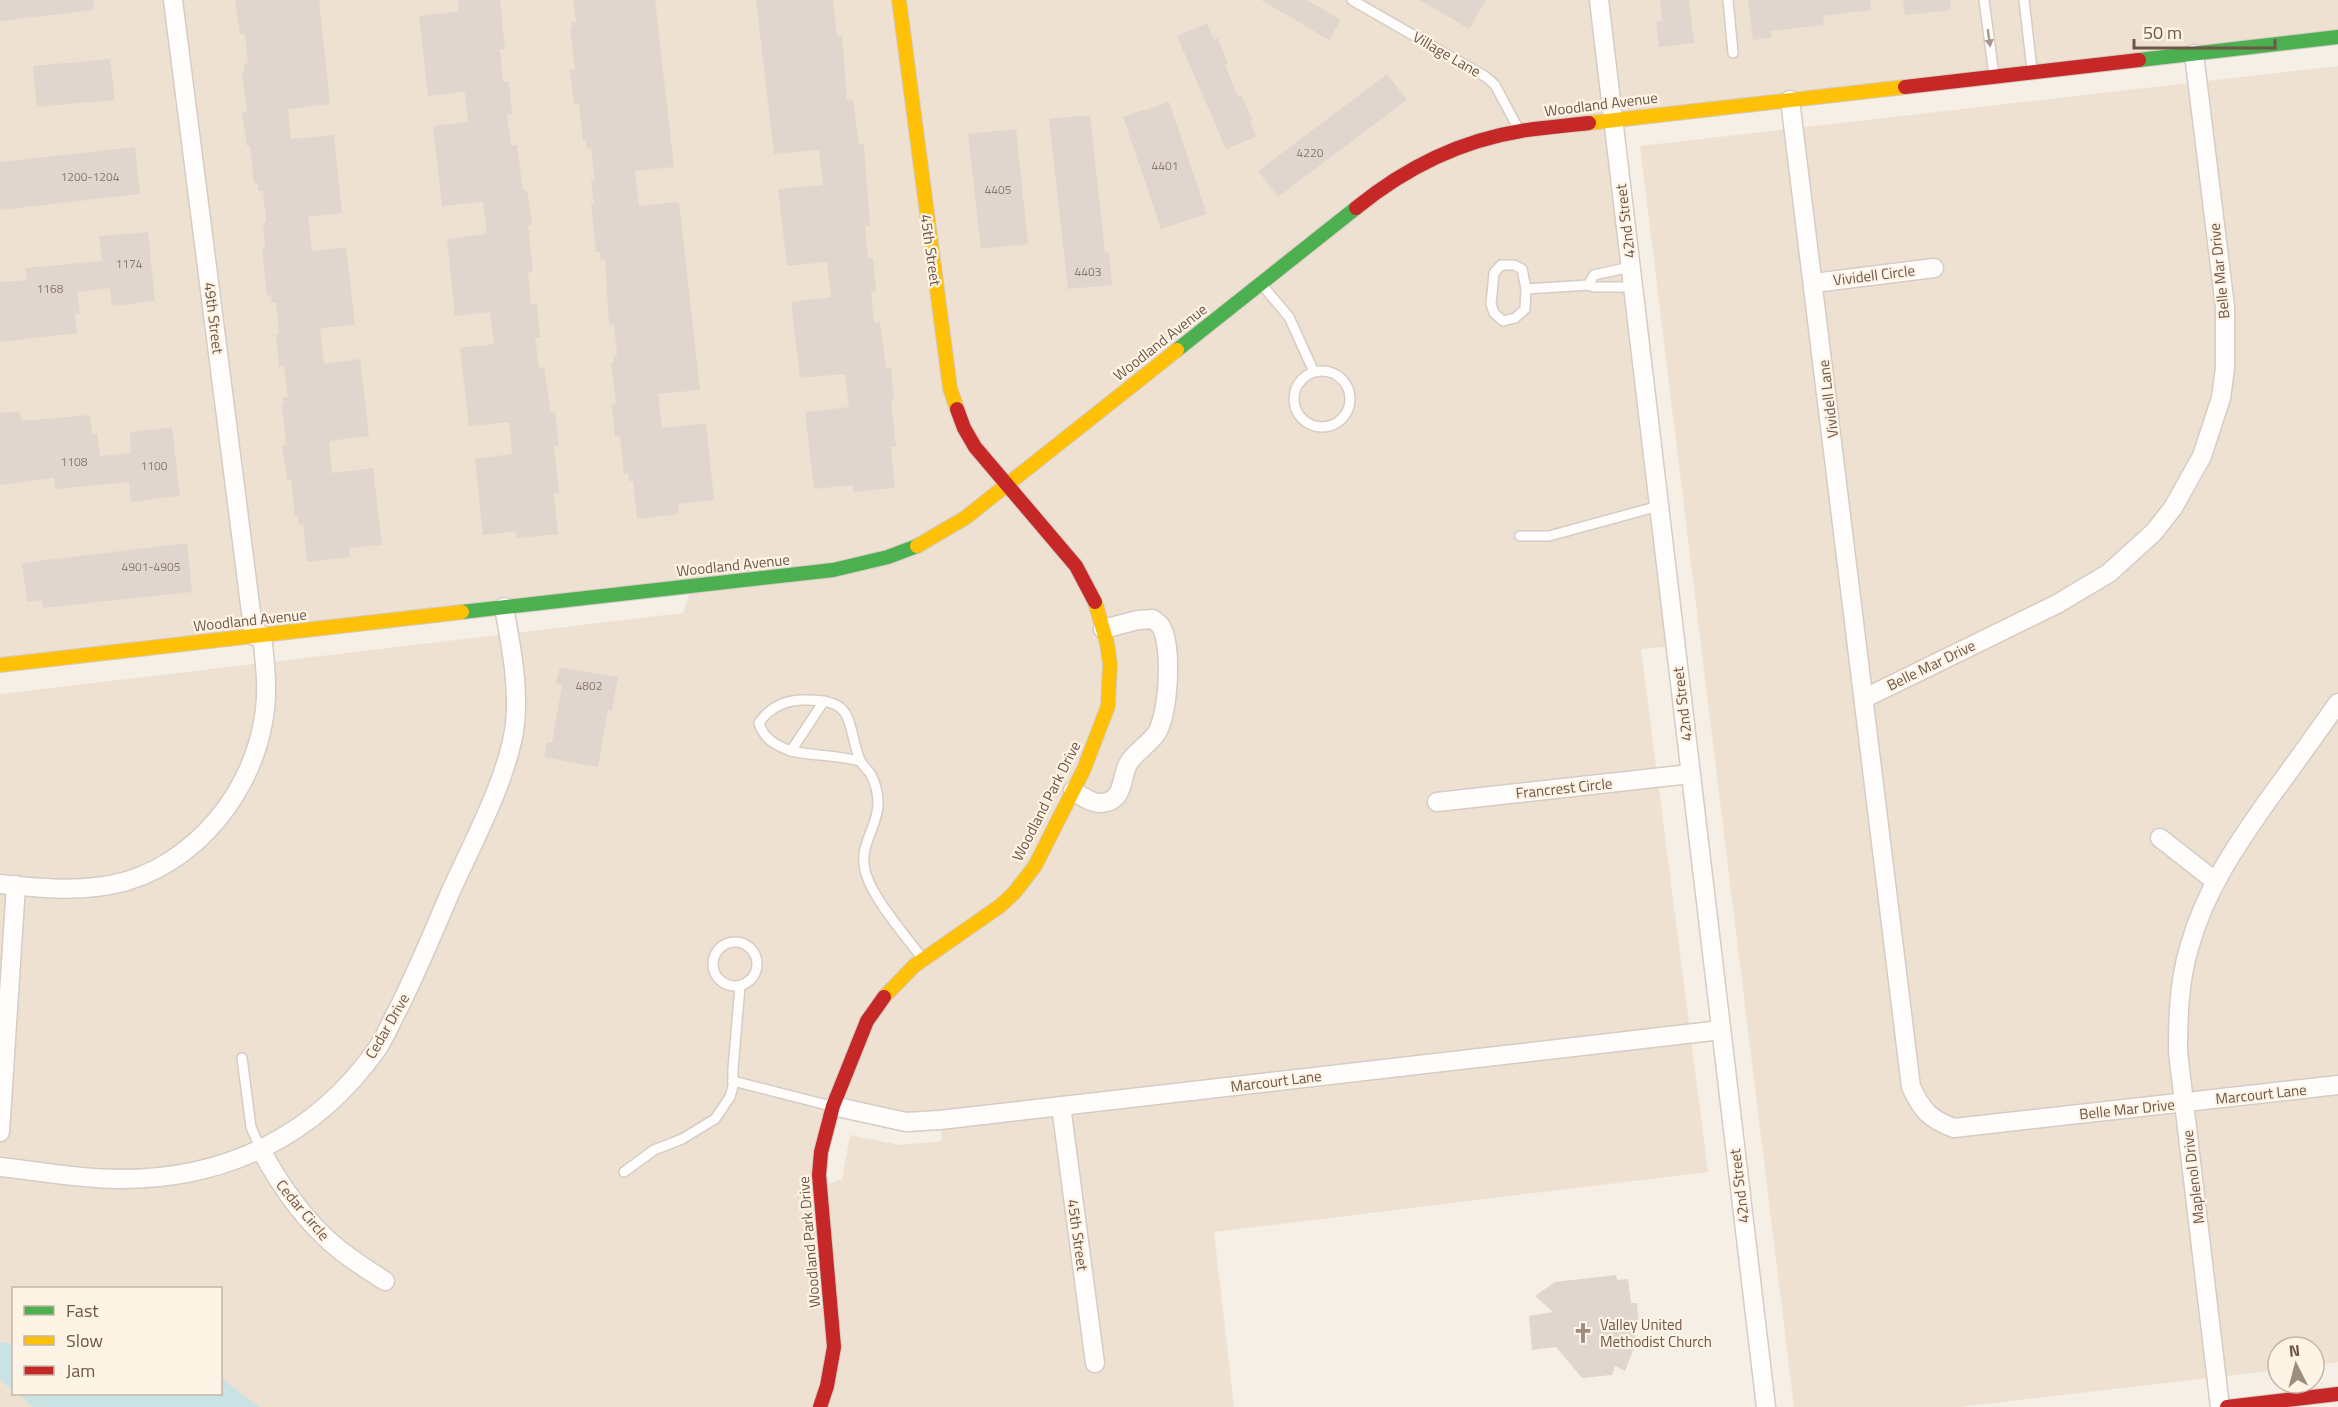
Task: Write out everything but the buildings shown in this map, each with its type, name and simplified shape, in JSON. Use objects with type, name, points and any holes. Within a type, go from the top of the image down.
[{"type":"street","name":"49th Street","points":[[8,885],[54,889],[98,887],[139,876],[176,857],[208,831],[234,798],[253,761],[264,721],[266,679],[258,635],[173,0]]},
{"type":"street","name":"45th Street","points":[[899,0],[950,388],[964,428],[975,447],[1007,484]]},
{"type":"street","name":"42nd Street","points":[[1599,0],[1766,1407]]},
{"type":"street","name":"Woodland Avenue","points":[[0,665],[833,570],[888,557],[915,547],[965,518],[1376,192],[1422,163],[1453,149],[1486,138],[1519,131],[1613,119],[2338,37]]},
{"type":"street","name":"Belle Mar Drive","points":[[2184,1103],[1954,1128],[1938,1122],[1921,1107],[1911,1087],[1865,698],[2057,604],[2109,573],[2154,532],[2173,508],[2202,456],[2221,398],[2225,368],[2225,307],[2194,54]]},
{"type":"street","name":"Vividell Lane","points":[[1790,100],[1865,698]]},
{"type":"street","name":"Vividell Circle","points":[[1814,283],[1934,268]]},
{"type":"street","name":"Woodland Park Drive","points":[[820,1407],[827,1386],[834,1347],[822,1222],[819,1175],[821,1152],[833,1106],[847,1076],[852,1057],[867,1021],[889,990],[923,960],[1000,906],[1014,893],[1035,866],[1084,770],[1108,706],[1110,664],[1095,603],[1076,566],[1007,484]]},
{"type":"street","name":"Cedar Drive","points":[[0,1167],[114,1179],[148,1179],[206,1170],[261,1150],[291,1134],[339,1095],[378,1048],[407,993],[502,775],[515,725],[516,681],[504,607]]},
{"type":"street","points":[[1073,791],[1097,804],[1109,802],[1119,794],[1128,765],[1142,746],[1156,734],[1163,718],[1168,689],[1167,656],[1161,626],[1153,619],[1138,620],[1103,629]]},
{"type":"street","name":"Maplenol Drive","points":[[2220,1407],[2178,1052],[2181,982],[2188,948],[2199,915],[2230,853],[2338,703]]},
{"type":"street","name":"Francrest Circle","points":[[1437,802],[1690,774]]},
{"type":"street","points":[[2160,838],[2215,881]]},
{"type":"street","points":[[0,1132],[8,885]]},
{"type":"street","name":"Marcourt Lane","points":[[833,1106],[906,1122],[1061,1107],[1721,1030]]},
{"type":"street","name":"Marcourt Lane","points":[[2184,1103],[2338,1085]]},
{"type":"street","name":"45th Street","points":[[1061,1107],[1095,1363]]},
{"type":"street","name":"Cedar Circle","points":[[261,1150],[278,1180],[314,1227],[336,1248],[385,1281]]},
{"type":"street","points":[[2227,1407],[2338,1394]]},
{"type":"lane","name":"Village Lane","points":[[1352,0],[1486,77],[1495,85],[1519,131]]},
{"type":"lane","points":[[1728,0],[1733,53]]},
{"type":"lane","points":[[1984,0],[1995,76]]},
{"type":"lane","points":[[2024,0],[2032,72]]},
{"type":"lane","points":[[1501,265],[1514,265],[1522,270],[1526,289],[1525,309],[1515,318],[1503,321],[1494,313],[1491,304],[1494,273],[1501,265]]},
{"type":"lane","points":[[1588,285],[1594,275],[1630,267]]},
{"type":"lane","points":[[1260,283],[1289,317],[1314,372]]},
{"type":"lane","points":[[1526,289],[1588,285],[1633,287]]},
{"type":"lane","points":[[1314,372],[1333,373],[1347,386],[1350,405],[1340,421],[1332,426],[1314,426],[1301,418],[1296,411],[1294,395],[1296,388],[1306,375],[1314,372]]},
{"type":"lane","points":[[1520,536],[1549,536],[1659,506]]},
{"type":"lane","points":[[860,761],[791,752],[770,741],[762,733],[759,723],[768,710],[800,700],[824,701],[841,706],[850,718],[860,761],[870,773],[877,789],[878,806],[864,854],[866,873],[873,891],[923,960]]},
{"type":"lane","points":[[791,752],[824,701]]},
{"type":"lane","points":[[734,942],[751,949],[758,965],[750,981],[740,986],[729,986],[722,982],[713,967],[713,961],[720,948],[734,942]]},
{"type":"lane","points":[[624,1172],[654,1150],[682,1139],[715,1119],[730,1097],[740,986]]},
{"type":"lane","points":[[242,1058],[251,1127],[261,1150]]},
{"type":"lane","points":[[733,1080],[833,1106]]},
{"type":"shaded area","points":[[0,0],[2338,0],[2338,37],[1613,119],[1675,646],[1641,649],[1708,1172],[1214,1232],[1234,1407],[0,1407],[0,694],[683,613],[692,586],[0,665]],"holes":[[[833,1106],[940,1121],[942,1141],[900,1145],[850,1135],[842,1179],[793,1197],[819,1175]]]},
{"type":"shaded area","points":[[2338,66],[2338,1362],[2326,1364],[2326,1335],[2266,1335],[2266,1371],[1959,1407],[1794,1407],[1640,146]]},
{"type":"water","points":[[0,1342],[12,1344],[12,1390],[0,1379],[0,1364],[3,1362],[0,1358]]},
{"type":"water","points":[[222,1379],[259,1407],[33,1407],[19,1395],[222,1395]]},
{"type":"waterway","points":[[0,1358],[12,1370]]},
{"type":"traffic: fast","points":[[2139,60],[2338,37]]},
{"type":"traffic: fast","points":[[1177,350],[1356,208]]},
{"type":"traffic: fast","points":[[462,612],[833,570],[888,557],[917,546]]},
{"type":"traffic: slow","points":[[899,0],[950,388],[957,409]]},
{"type":"traffic: slow","points":[[1589,123],[1905,87]]},
{"type":"traffic: slow","points":[[917,546],[965,518],[1177,350]]},
{"type":"traffic: slow","points":[[884,997],[914,966],[1000,906],[1014,893],[1035,866],[1084,769],[1108,706],[1110,664],[1107,643],[1095,602]]},
{"type":"traffic: slow","points":[[0,665],[462,612]]},
{"type":"traffic: jam","points":[[1905,87],[2139,60]]},
{"type":"traffic: jam","points":[[1356,208],[1393,181],[1454,149],[1521,131],[1589,123]]},
{"type":"traffic: jam","points":[[957,409],[964,428],[975,447],[1076,566],[1095,602]]},
{"type":"traffic: jam","points":[[820,1407],[827,1386],[834,1347],[819,1175],[821,1152],[833,1106],[867,1021],[884,997]]},
{"type":"traffic: jam","points":[[2227,1407],[2338,1394]]},
{"type":"place","name":"Valley United Methodist Church","points":[[1583,1333]]}]
